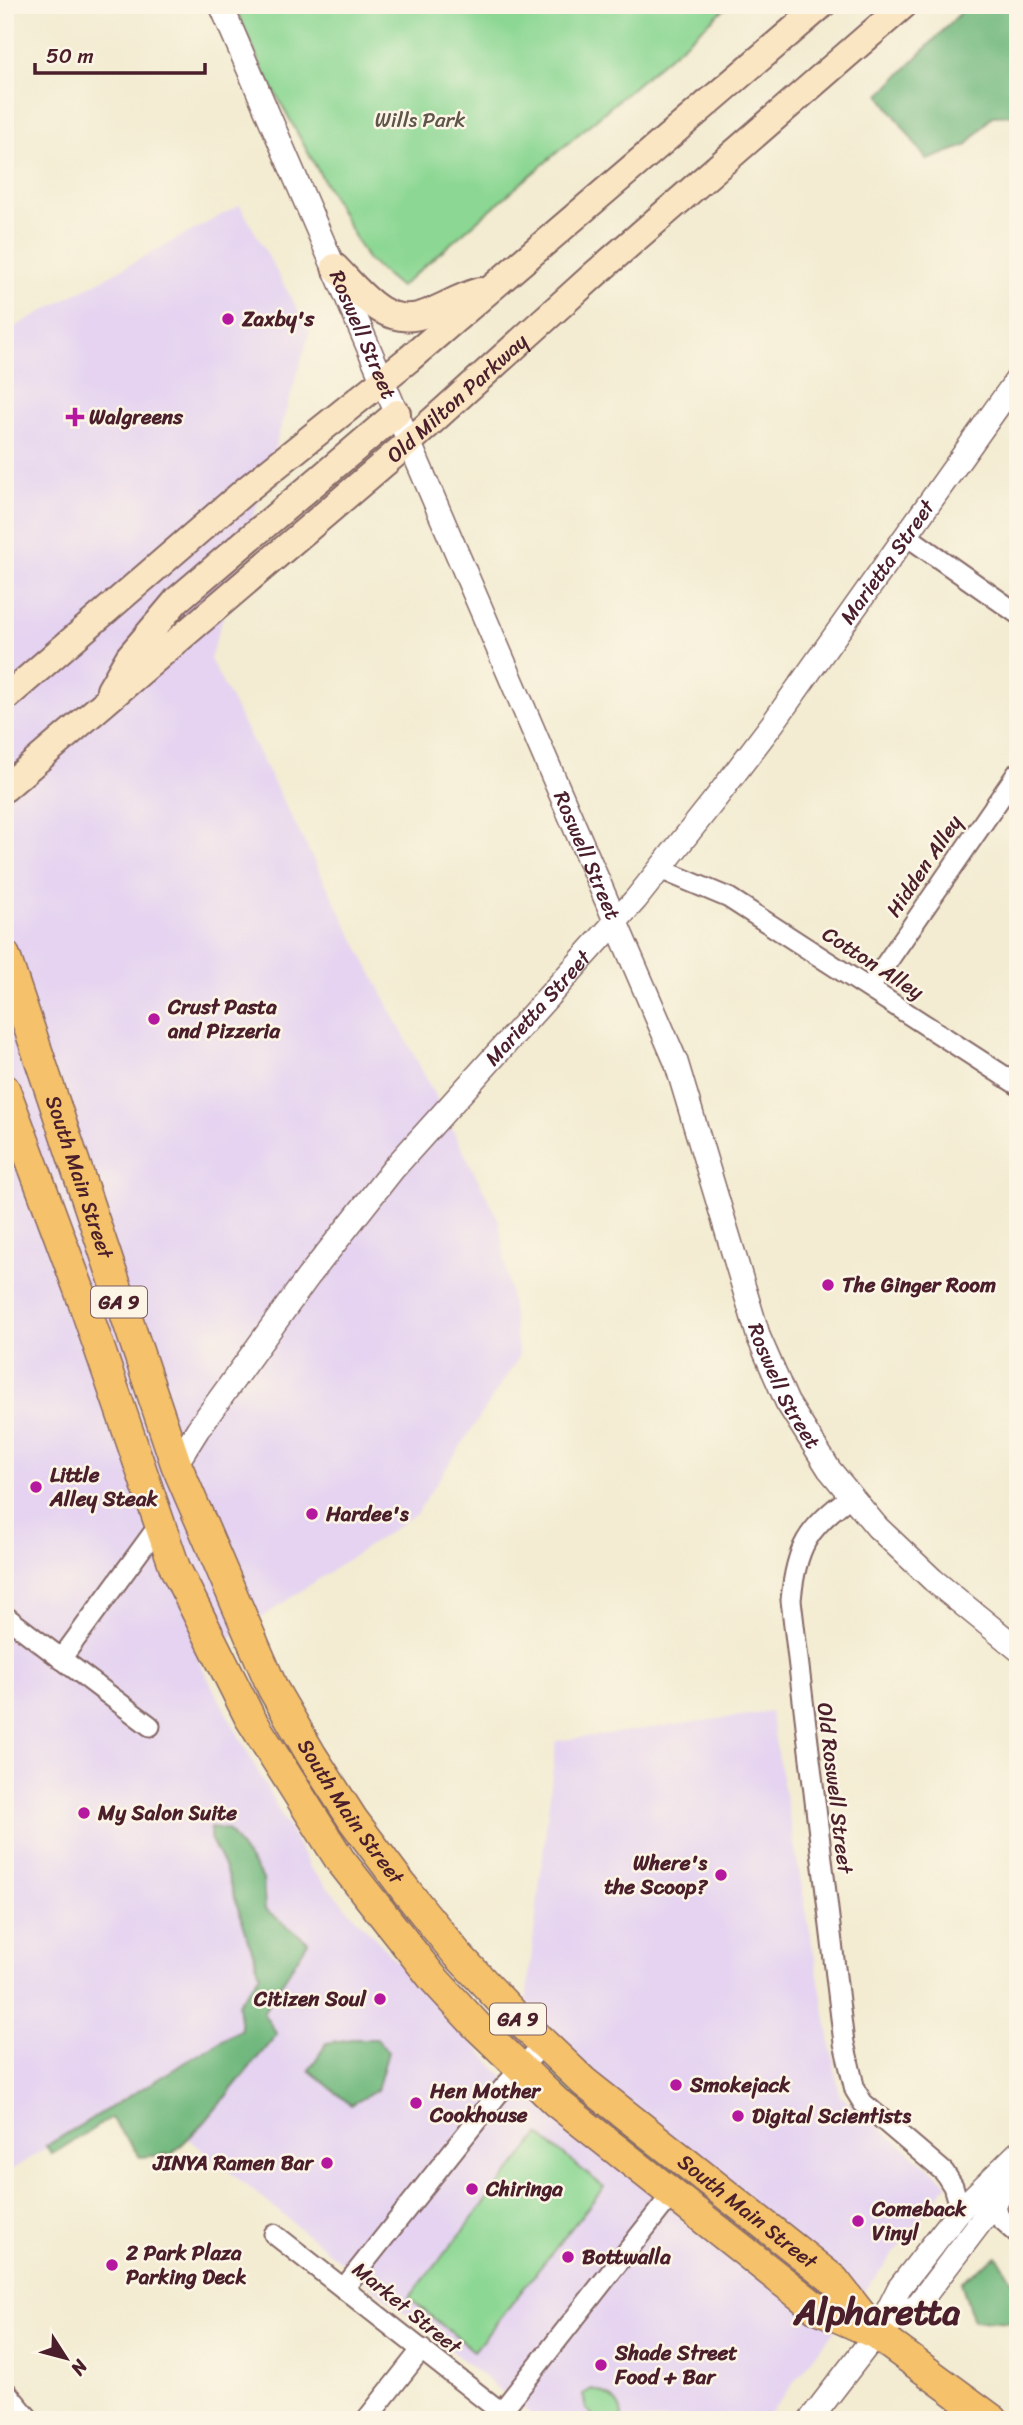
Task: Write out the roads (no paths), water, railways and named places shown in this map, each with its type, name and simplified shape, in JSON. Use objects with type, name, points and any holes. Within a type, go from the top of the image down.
[{"type":"main road","points":[[5,698],[822,5]]},
{"type":"main road","name":"Old Milton Parkway","points":[[5,788],[408,443],[595,274],[904,5]]},
{"type":"main road","points":[[335,267],[377,310],[397,318],[425,315],[453,299],[492,287]]},
{"type":"main road","points":[[106,702],[129,657],[177,600],[397,413]]},
{"type":"main road","name":"South Main Street","points":[[5,957],[176,1464],[278,1697],[354,1820],[457,1954],[543,2044],[630,2119],[834,2280],[876,2334]]},
{"type":"main road","name":"South Main Street","points":[[5,1090],[99,1346],[159,1525],[213,1648],[250,1718],[293,1790],[390,1927],[468,2016],[556,2102],[815,2307],[876,2334]]},
{"type":"main road","points":[[99,1346],[121,1361],[153,1456],[176,1464]]},
{"type":"main road","points":[[159,1525],[182,1528],[219,1611],[246,1628]]},
{"type":"main road","name":"GA 9","points":[[876,2334],[993,2420]]},
{"type":"street","name":"Roswell Street","points":[[221,5],[676,1062],[769,1364],[798,1422],[850,1497],[904,1555],[1018,1649]]},
{"type":"street","name":"Marietta Street","points":[[176,1464],[300,1288],[394,1168],[616,922],[660,869],[773,723],[1018,378]]},
{"type":"street","points":[[907,536],[1018,614]]},
{"type":"street","name":"Hidden Alley","points":[[870,987],[1018,772]]},
{"type":"street","name":"Cotton Alley","points":[[660,869],[729,898],[1018,1085]]},
{"type":"street","name":"Old Roswell Street","points":[[850,1497],[827,1513],[807,1536],[797,1556],[791,1600],[849,2073],[863,2103],[944,2172],[953,2186],[960,2210]]},
{"type":"street","points":[[61,1658],[159,1525]]},
{"type":"street","points":[[5,1616],[150,1726]]},
{"type":"street","points":[[344,2288],[543,2044]]},
{"type":"street","points":[[810,2420],[876,2334],[899,2288],[960,2210],[1018,2153]]},
{"type":"street","points":[[876,2334],[919,2303],[995,2203],[1018,2167]]},
{"type":"street","points":[[506,2416],[672,2194]]},
{"type":"street","points":[[995,2203],[999,2217],[1018,2234]]},
{"type":"street","name":"Market Street","points":[[274,2234],[506,2416]]},
{"type":"street","points":[[366,2420],[422,2349]]},
{"type":"street","points":[[5,2390],[30,2420]]},
{"type":"place","name":"Zaxby's","points":[[228,319]]},
{"type":"place","name":"Walgreens","points":[[75,417]]},
{"type":"place","name":"Crust Pasta and Pizzeria","points":[[154,1019]]},
{"type":"place","name":"The Ginger Room","points":[[828,1285]]},
{"type":"place","name":"Little Alley Steak","points":[[36,1487]]},
{"type":"place","name":"Hardee's","points":[[312,1514]]},
{"type":"place","name":"My Salon Suite","points":[[84,1813]]},
{"type":"place","name":"Where's the Scoop?","points":[[721,1875]]},
{"type":"place","name":"Citizen Soul","points":[[380,1999]]},
{"type":"place","name":"Smokejack","points":[[676,2085]]},
{"type":"place","name":"Hen Mother Cookhouse","points":[[416,2103]]},
{"type":"place","name":"Digital Scientists","points":[[738,2116]]},
{"type":"place","name":"JINYA Ramen Bar","points":[[327,2163]]},
{"type":"place","name":"Chiringa","points":[[472,2189]]},
{"type":"place","name":"Comeback Vinyl","points":[[858,2221]]},
{"type":"place","name":"Bottwalla","points":[[568,2257]]},
{"type":"place","name":"2 Park Plaza Parking Deck","points":[[112,2265]]},
{"type":"place","name":"Shade Street Food + Bar","points":[[601,2365]]},
{"type":"district","name":"Alpharetta","points":[[877,2312]]},
{"type":"park label","name":"Wills Park","points":[[420,120]]}]
